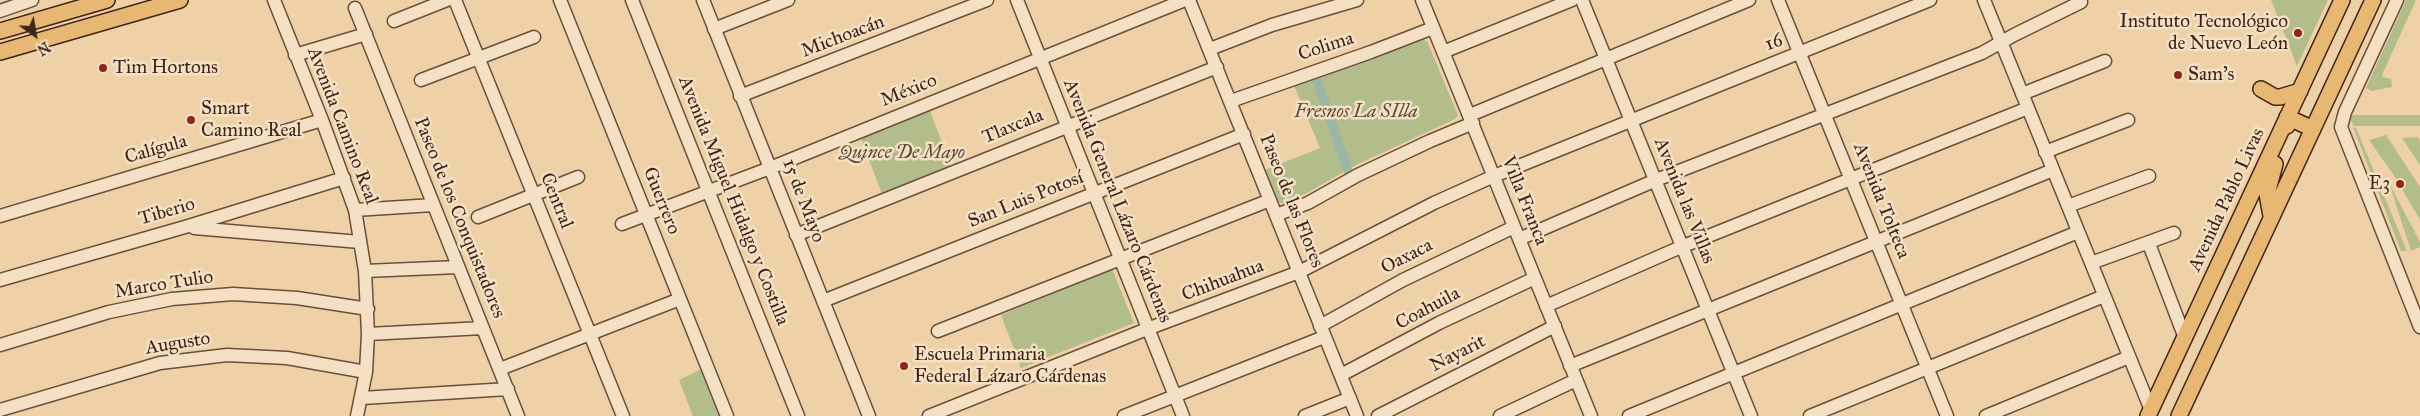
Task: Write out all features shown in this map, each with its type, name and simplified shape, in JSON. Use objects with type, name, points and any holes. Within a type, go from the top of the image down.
[{"type":"main road","points":[[0,31],[107,0]]},
{"type":"main road","points":[[0,52],[180,0]]},
{"type":"main road","name":"Avenida Pablo Livas","points":[[2150,413],[2342,0]]},
{"type":"main road","points":[[2179,416],[2373,0]]},
{"type":"main road","points":[[2260,89],[2274,97],[2300,91]]},
{"type":"main road","points":[[2271,216],[2267,194],[2268,184],[2284,142],[2287,117],[2313,129]]},
{"type":"main road","points":[[2214,276],[2239,287]]},
{"type":"street","points":[[0,11],[11,3],[32,0]]},
{"type":"street","name":"Avenida Camino Real","points":[[274,0],[322,120],[355,210],[365,271],[368,309],[366,372],[357,416]]},
{"type":"street","points":[[394,21],[447,0]]},
{"type":"street","name":"Central","points":[[455,0],[623,416]]},
{"type":"street","name":"Guerrero","points":[[560,0],[727,416]]},
{"type":"street","name":"Avenida Miguel Hidalgo y Costilla","points":[[632,0],[798,416]]},
{"type":"street","name":"15 de Mayo","points":[[703,0],[869,416]]},
{"type":"street","points":[[714,30],[788,0]]},
{"type":"street","name":"Michoacán","points":[[740,96],[987,0]]},
{"type":"street","name":"Avenida General Lázaro Cárdenas","points":[[1017,0],[1183,416]]},
{"type":"street","name":"México","points":[[622,224],[770,168],[1185,0]]},
{"type":"street","name":"Paseo de las Flores","points":[[1189,0],[1357,416]]},
{"type":"street","points":[[1210,49],[1272,25],[1357,0]]},
{"type":"street","name":"Villa Franca","points":[[1422,0],[1592,416]]},
{"type":"street","points":[[1442,52],[1572,0]]},
{"type":"street","name":"Avenida las Villas","points":[[1582,0],[1751,416]]},
{"type":"street","points":[[1276,215],[1308,203],[1358,175],[1430,141],[1471,119],[1606,58],[1749,0]]},
{"type":"street","name":"Avenida Tolteca","points":[[1778,0],[1947,416]]},
{"type":"street","name":"16","points":[[1494,176],[1930,0]]},
{"type":"street","points":[[1984,0],[2150,413]]},
{"type":"street","points":[[2397,0],[2344,112],[2341,127],[2420,327]]},
{"type":"street","name":"Oaxaca","points":[[1124,416],[1175,396],[1322,331],[1403,280],[1516,233],[1826,115],[1982,53],[2081,2]]},
{"type":"street","points":[[11,3],[34,21]]},
{"type":"street","name":"Paseo de los Conquistadores","points":[[356,8],[518,416]]},
{"type":"street","name":"Colima","points":[[1231,100],[1371,52],[1432,28]]},
{"type":"street","points":[[295,55],[366,34]]},
{"type":"street","points":[[421,80],[534,37]]},
{"type":"street","points":[[2022,94],[2105,62]]},
{"type":"street","name":"Tlaxcala","points":[[796,235],[1217,67]]},
{"type":"street","points":[[1546,306],[1681,247],[2028,108]]},
{"type":"street","name":"Calígula","points":[[0,216],[322,120]]},
{"type":"street","points":[[2045,152],[2128,120]]},
{"type":"street","name":"San Luis Potosí","points":[[823,301],[1244,134]]},
{"type":"street","points":[[1570,366],[2053,170]]},
{"type":"street","name":"Chihuahua","points":[[929,416],[1147,329],[1299,272],[1426,207],[1494,176]]},
{"type":"street","points":[[2068,206],[2149,176]]},
{"type":"street","points":[[478,217],[578,177]]},
{"type":"street","name":"Tiberio","points":[[0,280],[185,227],[344,178]]},
{"type":"street","points":[[938,331],[1270,200]]},
{"type":"street","points":[[355,210],[433,205]]},
{"type":"street","points":[[185,227],[360,242]]},
{"type":"street","points":[[1628,416],[2078,232]]},
{"type":"street","points":[[2091,263],[2149,244],[2174,233]]},
{"type":"street","points":[[2149,244],[2185,338]]},
{"type":"street","points":[[365,271],[458,267]]},
{"type":"street","name":"Coahuila","points":[[1340,375],[1374,359],[1439,322],[1535,278]]},
{"type":"street","name":"Marco Tulio","points":[[0,345],[109,312],[172,299],[232,294],[288,297],[368,309]]},
{"type":"street","points":[[1810,416],[2104,296]]},
{"type":"street","points":[[500,369],[680,299]]},
{"type":"street","name":"Nayarit","points":[[1378,416],[1555,326]]},
{"type":"street","points":[[368,334],[483,328]]},
{"type":"street","name":"Augusto","points":[[0,410],[160,363],[227,355],[287,358],[366,372]]},
{"type":"street","points":[[1986,416],[2128,357]]},
{"type":"street","points":[[1500,416],[1576,380]]},
{"type":"street","points":[[362,398],[508,389]]},
{"type":"street","points":[[1305,416],[1350,398]]},
{"type":"green space","name":"Instituto Tecnológico de Nuevo León","points":[[2271,0],[2328,0],[2297,66]]},
{"type":"green space","points":[[2406,0],[2416,0],[2382,77],[2391,79],[2392,87],[2372,91],[2366,88]]},
{"type":"green space","name":"Fresnos La SIlla","points":[[1421,39],[1427,41],[1458,115],[1455,119],[1354,166],[1307,193],[1283,204],[1278,202],[1265,170],[1320,148],[1292,81],[1379,57]]},
{"type":"green space","name":"Quince De Mayo","points":[[930,111],[951,166],[882,194],[860,136]]},
{"type":"green space","points":[[2352,115],[2420,115],[2420,126],[2354,126],[2350,119]]},
{"type":"green space","points":[[2353,127],[2356,128],[2407,251],[2401,251]]},
{"type":"green space","points":[[2386,135],[2420,187],[2420,220],[2395,177],[2369,140]]},
{"type":"green space","points":[[2418,137],[2420,141],[2420,165],[2402,138]]},
{"type":"green space","points":[[2389,183],[2420,242],[2420,247],[2411,251]]},
{"type":"green space","points":[[1112,269],[1134,323],[1021,368],[1001,315]]},
{"type":"green space","points":[[704,368],[722,416],[693,416],[679,380]]},
{"type":"waterway","points":[[1315,75],[1351,179]]},
{"type":"place","name":"Instituto Tecnológico de Nuevo León","points":[[2298,33]]},
{"type":"place","name":"Tim Hortons","points":[[103,68]]},
{"type":"place","name":"Sam's","points":[[2178,75]]},
{"type":"place","name":"Smart Camino Real","points":[[191,120]]},
{"type":"place","name":"E3","points":[[2400,184]]},
{"type":"place","name":"Escuela Primaria Federal Lázaro Cárdenas","points":[[904,366]]}]
